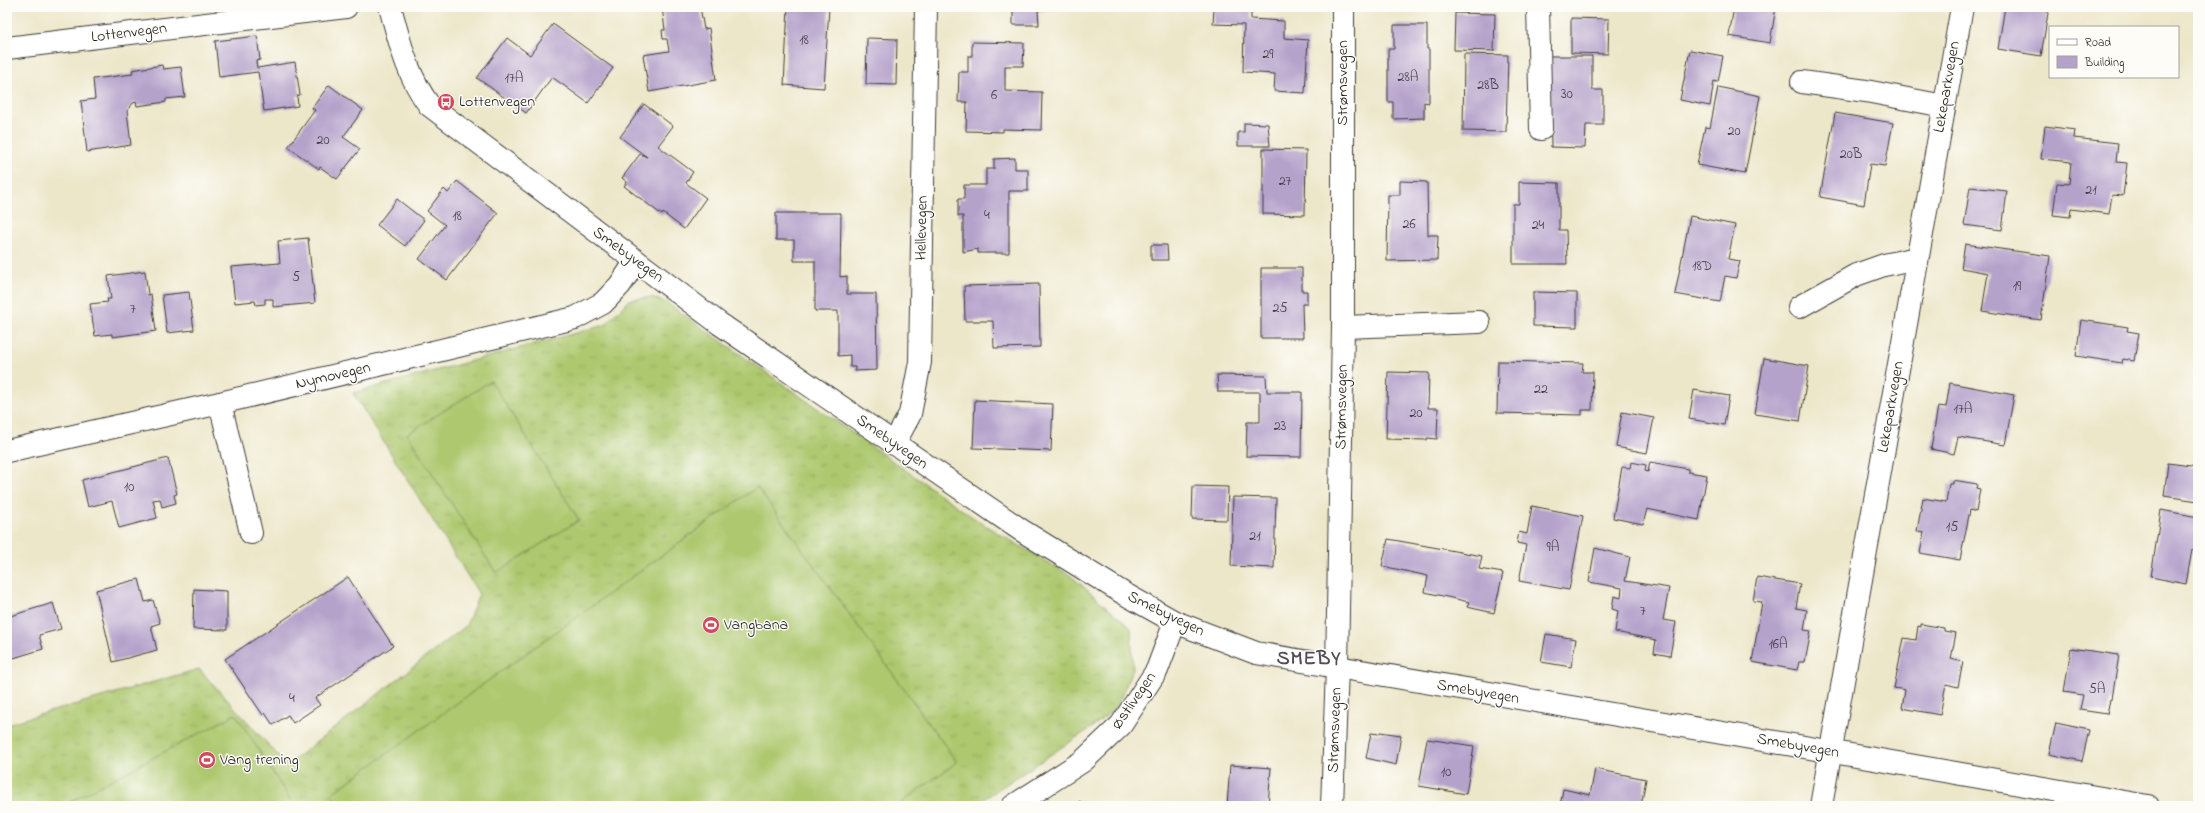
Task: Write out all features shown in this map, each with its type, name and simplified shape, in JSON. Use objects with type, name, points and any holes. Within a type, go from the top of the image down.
[{"type":"street","name":"Lottenvegen","points":[[7,48],[310,9],[346,7]]},
{"type":"street","name":"Smebyvegen","points":[[390,7],[404,59],[416,87],[429,105],[720,324],[1021,530],[1122,593],[1175,622],[1256,653],[2148,806]]},
{"type":"street","name":"Hellevegen","points":[[894,444],[910,414],[920,362],[926,7]]},
{"type":"street","name":"Strømsvegen","points":[[1332,806],[1337,668],[1343,327],[1343,7]]},
{"type":"street","points":[[1538,7],[1541,129]]},
{"type":"street","name":"Lekeparkvegen","points":[[1821,806],[1962,7]]},
{"type":"street","points":[[1802,82],[1866,91],[1944,106]]},
{"type":"street","points":[[1799,307],[1856,275],[1884,265],[1917,258]]},
{"type":"street","name":"Nymovegen","points":[[7,451],[220,403],[575,318],[603,303],[620,285],[636,261]]},
{"type":"street","points":[[1343,327],[1479,322]]},
{"type":"street","points":[[220,403],[251,533]]},
{"type":"street","name":"Østlivegen","points":[[1013,806],[1083,761],[1121,725],[1157,670],[1175,622]]},
{"type":"green space","points":[[651,297],[667,303],[981,523],[1071,576],[1131,628],[1133,668],[1117,707],[1091,728],[973,806],[7,806],[7,724],[199,669],[287,765],[466,626],[479,594],[353,393],[605,325],[629,300]]},
{"type":"green space","points":[[491,381],[579,520],[496,573],[407,434]]},
{"type":"green space","name":"Vangbana","points":[[757,487],[957,762],[897,806],[340,806],[331,794]]},
{"type":"green space","name":"Vang trening","points":[[236,714],[294,806],[62,806]]},
{"type":"building","points":[[662,7],[700,7],[704,29],[709,28],[716,80],[649,92],[643,55],[669,51],[667,39],[663,39],[662,30],[665,30]]},
{"type":"building","points":[[788,7],[829,7],[824,88],[784,85]]},
{"type":"building","points":[[1020,7],[1061,7],[1061,9],[1038,10],[1039,25],[1013,25],[1013,9]]},
{"type":"building","points":[[1214,7],[1251,7],[1251,19],[1284,21],[1284,38],[1308,40],[1305,93],[1274,91],[1275,74],[1243,72],[1244,25],[1213,24]]},
{"type":"building","points":[[1734,7],[1776,7],[1770,43],[1729,36]]},
{"type":"building","points":[[2005,7],[2049,7],[2041,56],[1998,49]]},
{"type":"building","points":[[1455,13],[1495,14],[1494,51],[1454,50]]},
{"type":"building","points":[[1571,18],[1609,19],[1608,54],[1571,53]]},
{"type":"building","points":[[553,24],[613,68],[588,103],[552,77],[526,113],[477,78],[507,38],[530,55]]},
{"type":"building","points":[[1394,25],[1427,25],[1427,49],[1429,49],[1429,103],[1424,102],[1424,118],[1393,119],[1393,102],[1388,102],[1388,49],[1394,49]]},
{"type":"building","points":[[257,36],[260,60],[256,61],[257,68],[295,62],[300,95],[297,96],[298,106],[264,111],[258,72],[219,77],[215,41]]},
{"type":"building","points":[[867,38],[897,39],[896,85],[866,84]]},
{"type":"building","points":[[972,42],[1024,43],[1023,66],[1005,66],[1005,91],[1042,92],[1041,130],[1003,129],[1003,132],[966,131],[967,102],[958,102],[959,72],[968,72],[968,56],[972,56]]},
{"type":"building","points":[[1690,50],[1723,56],[1718,82],[1714,81],[1710,106],[1680,100]]},
{"type":"building","points":[[1464,54],[1508,55],[1506,132],[1463,131]]},
{"type":"building","points":[[1549,56],[1592,56],[1592,90],[1603,90],[1603,125],[1586,125],[1585,148],[1551,147]]},
{"type":"building","points":[[162,65],[163,69],[181,67],[185,97],[166,99],[166,102],[137,106],[136,102],[133,103],[127,111],[131,145],[87,152],[81,101],[95,99],[93,79],[133,74],[132,70]]},
{"type":"building","points":[[329,85],[363,110],[343,137],[360,149],[337,179],[320,167],[319,169],[288,147],[315,110],[312,108]]},
{"type":"building","points":[[1718,87],[1760,96],[1745,174],[1697,165],[1705,127],[1710,128]]},
{"type":"building","points":[[644,104],[673,126],[658,146],[693,172],[686,183],[706,198],[684,229],[663,213],[662,215],[624,186],[627,182],[622,178],[640,154],[647,157],[620,137]]},
{"type":"building","points":[[1835,113],[1893,123],[1885,166],[1870,164],[1864,205],[1820,197]]},
{"type":"building","points":[[1244,123],[1268,124],[1270,146],[1238,146],[1238,132],[1244,132]]},
{"type":"building","points":[[2045,126],[2075,130],[2074,138],[2118,143],[2116,162],[2127,163],[2123,196],[2112,195],[2109,214],[2071,209],[2070,217],[2053,215],[2057,183],[2069,184],[2071,162],[2041,159]]},
{"type":"building","points":[[1263,149],[1306,150],[1305,215],[1263,214]]},
{"type":"building","points":[[7,155],[9,167],[7,168]]},
{"type":"building","points":[[1015,158],[1015,169],[1028,169],[1028,191],[1009,191],[1009,253],[978,253],[978,249],[963,252],[963,216],[958,216],[958,199],[964,199],[964,185],[986,185],[986,169],[994,169],[994,159]]},
{"type":"building","points":[[457,181],[498,213],[447,280],[419,259],[445,225],[427,211],[444,189],[448,193]]},
{"type":"building","points":[[1400,181],[1427,182],[1428,235],[1438,235],[1437,260],[1387,261],[1388,195],[1400,195]]},
{"type":"building","points":[[1519,182],[1559,183],[1559,230],[1566,230],[1567,264],[1513,264],[1513,204],[1519,204]]},
{"type":"building","points":[[1970,187],[2007,191],[2002,230],[1964,225]]},
{"type":"building","points":[[397,199],[424,220],[405,246],[377,225]]},
{"type":"building","points":[[776,213],[841,213],[840,277],[847,276],[847,294],[876,294],[877,370],[855,371],[855,367],[850,367],[850,355],[838,356],[838,311],[815,311],[815,261],[794,261],[794,240],[776,240]]},
{"type":"building","points":[[1690,216],[1735,225],[1728,259],[1740,261],[1736,278],[1725,276],[1720,302],[1675,294]]},
{"type":"building","points":[[308,238],[315,303],[273,307],[273,299],[265,299],[265,304],[256,305],[255,301],[235,303],[231,267],[280,263],[278,241]]},
{"type":"building","points":[[1965,244],[2050,256],[2041,320],[1982,311],[1988,273],[1961,268]]},
{"type":"building","points":[[1151,245],[1167,245],[1168,260],[1151,260]]},
{"type":"building","points":[[1261,268],[1302,268],[1302,291],[1307,291],[1307,304],[1302,304],[1303,338],[1261,338]]},
{"type":"building","points":[[145,271],[148,295],[151,294],[156,331],[112,337],[112,334],[95,336],[90,304],[108,302],[107,299],[111,299],[108,276]]},
{"type":"building","points":[[1039,284],[1040,347],[994,348],[993,321],[965,321],[964,286]]},
{"type":"building","points":[[189,292],[194,330],[167,333],[162,295]]},
{"type":"building","points":[[1533,292],[1577,293],[1577,327],[1533,326]]},
{"type":"building","points":[[2081,320],[2128,327],[2127,331],[2139,333],[2134,361],[2123,359],[2122,363],[2076,356]]},
{"type":"building","points":[[1764,358],[1809,366],[1800,421],[1755,414]]},
{"type":"building","points":[[1498,361],[1583,363],[1582,372],[1593,372],[1592,410],[1582,410],[1582,415],[1497,413]]},
{"type":"building","points":[[1388,372],[1429,373],[1428,408],[1438,408],[1437,439],[1386,439]]},
{"type":"building","points":[[1217,375],[1266,376],[1267,392],[1302,392],[1301,457],[1246,456],[1247,422],[1260,422],[1260,392],[1218,392]]},
{"type":"building","points":[[1950,383],[2014,395],[2005,445],[1958,437],[1954,454],[1931,449],[1938,406],[1946,407]]},
{"type":"building","points":[[1694,390],[1729,396],[1724,425],[1689,419]]},
{"type":"building","points":[[975,400],[1053,404],[1051,451],[973,448]]},
{"type":"building","points":[[1622,412],[1654,418],[1647,453],[1616,447]]},
{"type":"building","points":[[168,458],[177,494],[174,495],[176,503],[162,507],[160,499],[153,500],[157,518],[119,528],[112,501],[88,507],[82,480]]},
{"type":"building","points":[[1631,462],[1646,465],[1645,471],[1648,472],[1650,462],[1688,469],[1688,472],[1707,475],[1699,520],[1647,509],[1643,524],[1613,518],[1622,467],[1630,468]]},
{"type":"building","points":[[2168,463],[2198,467],[2198,501],[2164,496]]},
{"type":"building","points":[[1953,480],[1977,484],[1976,488],[1980,489],[1976,512],[1970,510],[1960,560],[1920,553],[1924,532],[1917,531],[1923,498],[1946,502],[1949,484],[1953,484]]},
{"type":"building","points":[[1193,486],[1228,487],[1227,520],[1192,519]]},
{"type":"building","points":[[1233,497],[1276,498],[1274,568],[1231,566]]},
{"type":"building","points":[[1532,506],[1583,516],[1569,590],[1519,581],[1526,545],[1517,543],[1519,532],[1527,534]]},
{"type":"building","points":[[2161,510],[2198,517],[2198,551],[2192,550],[2186,584],[2151,577]]},
{"type":"building","points":[[1388,539],[1482,556],[1479,569],[1503,573],[1494,613],[1467,607],[1469,602],[1425,592],[1428,576],[1382,566]]},
{"type":"building","points":[[1595,548],[1630,557],[1625,581],[1669,588],[1663,620],[1676,622],[1670,656],[1654,653],[1656,640],[1615,632],[1618,611],[1612,609],[1614,596],[1621,598],[1622,588],[1589,582]]},
{"type":"building","points":[[348,577],[393,646],[315,698],[320,705],[293,723],[288,715],[273,725],[265,713],[263,715],[225,659]]},
{"type":"building","points":[[1757,577],[1800,584],[1796,608],[1807,610],[1804,630],[1811,631],[1805,662],[1799,662],[1797,670],[1752,662],[1762,602],[1753,601]]},
{"type":"building","points":[[139,579],[145,602],[153,600],[160,623],[151,626],[157,650],[113,662],[96,590]]},
{"type":"building","points":[[194,589],[227,591],[227,630],[193,629]]},
{"type":"building","points":[[53,603],[61,629],[39,635],[43,649],[7,660],[7,617]]},
{"type":"building","points":[[1921,624],[1944,628],[1944,631],[1956,633],[1951,659],[1963,662],[1958,687],[1946,684],[1940,715],[1902,708],[1905,690],[1894,688],[1904,638],[1916,640],[1918,626],[1921,627]]},
{"type":"building","points":[[1546,634],[1576,639],[1571,667],[1541,662]]},
{"type":"building","points":[[2071,648],[2119,655],[2112,699],[2110,699],[2107,714],[2080,710],[2083,695],[2064,692]]},
{"type":"building","points":[[2056,723],[2089,730],[2082,761],[2049,754]]},
{"type":"building","points":[[2198,730],[2198,746],[2194,745]]},
{"type":"building","points":[[1380,732],[1401,735],[1396,765],[1366,758],[1371,733],[1379,734]]},
{"type":"building","points":[[1427,739],[1474,746],[1466,794],[1419,786]]},
{"type":"building","points":[[1230,765],[1271,768],[1268,806],[1227,806]]},
{"type":"building","points":[[1595,769],[1646,779],[1641,806],[1560,806],[1563,789],[1590,795]]},
{"type":"building","points":[[1080,801],[1083,806],[1073,806]]},
{"type":"place","name":"Lottenvegen","points":[[446,102]]},
{"type":"place","name":"Vangbana","points":[[711,625]]},
{"type":"place","name":"Vang trening","points":[[207,760]]},
{"type":"district","name":"SMEBY","points":[[1309,659]]}]
